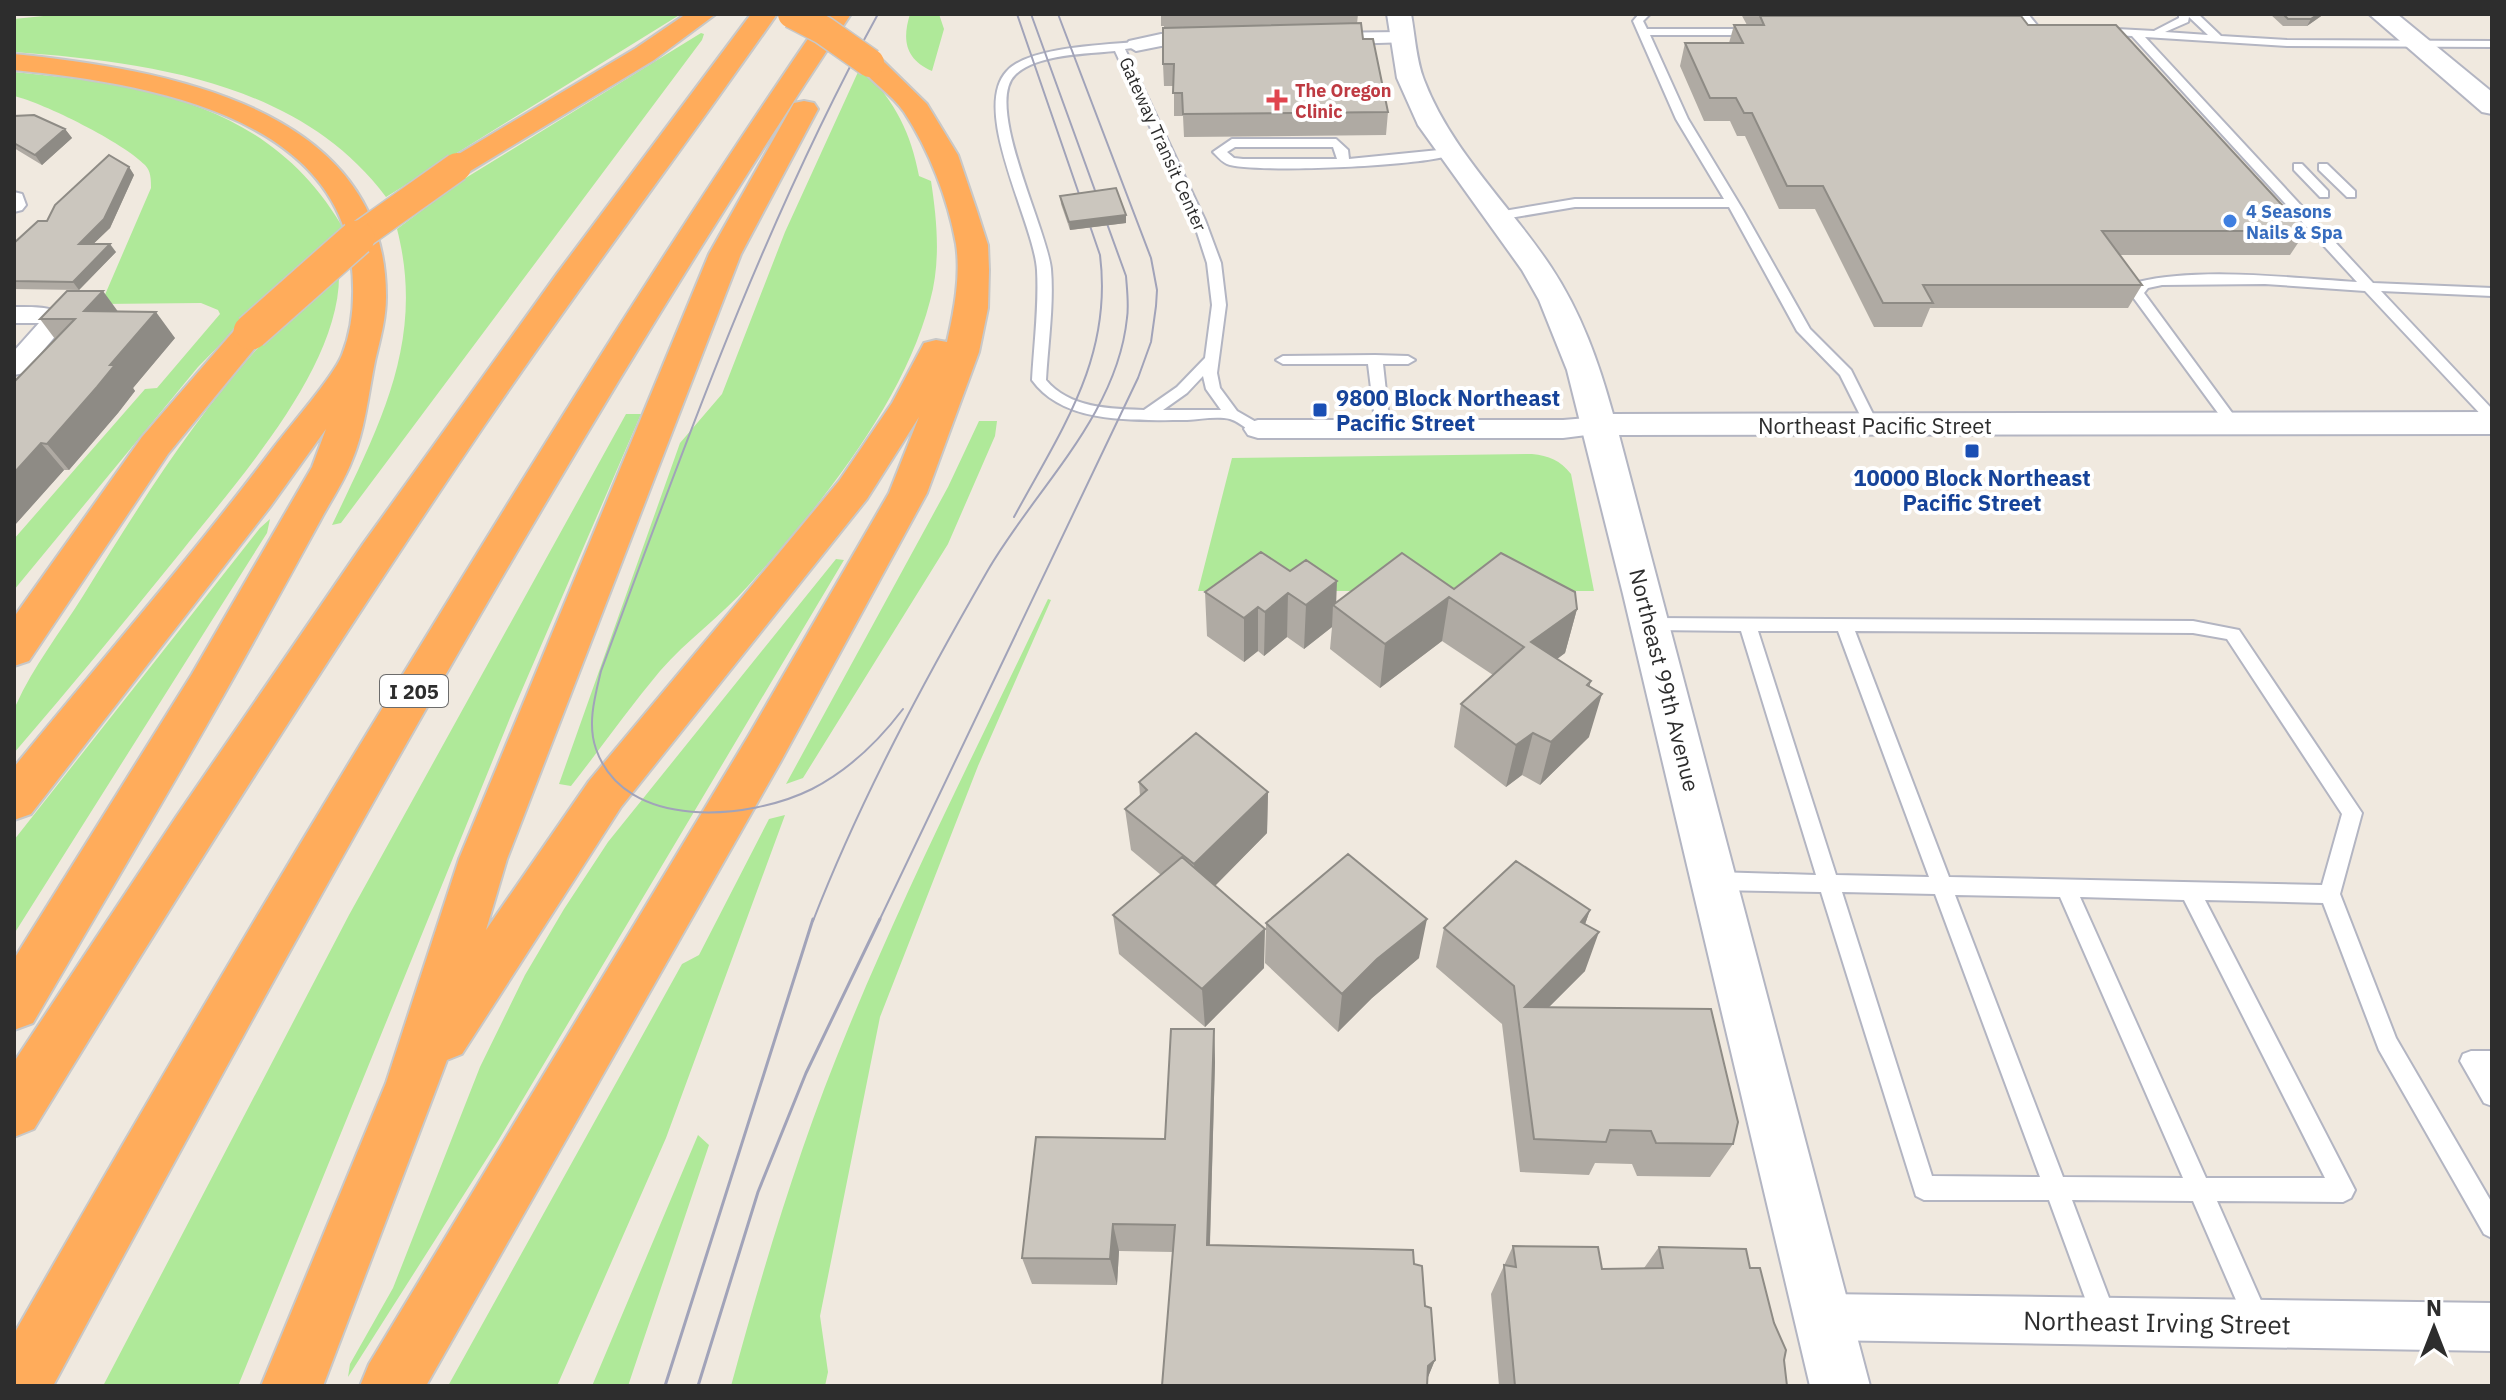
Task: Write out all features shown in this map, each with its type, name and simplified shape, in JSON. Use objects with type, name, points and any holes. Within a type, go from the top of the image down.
[{"type":"highway","points":[[14,650],[140,462],[193,395],[251,332],[343,248],[457,167],[645,54],[703,14]]},
{"type":"highway","points":[[14,1110],[114,952],[373,561],[567,282],[764,14]]},
{"type":"highway","points":[[391,1386],[765,748],[908,493],[962,352],[971,308],[972,245],[943,155],[913,104],[870,63],[832,36],[792,14]]},
{"type":"highway","points":[[292,1386],[413,1083],[483,859],[725,254],[835,53],[839,14]]},
{"type":"highway","name":"I 205","points":[[19,1386],[183,1089],[340,815],[592,392],[731,171],[839,14]]},
{"type":"highway","points":[[14,62],[123,77],[208,99],[244,113],[303,149],[343,193],[360,228],[370,289],[368,321],[358,360],[347,431],[314,501],[14,1006]]},
{"type":"highway","points":[[413,1083],[556,863],[605,794],[826,525],[886,441],[932,360],[945,325],[958,263],[962,211]]},
{"type":"highway","points":[[14,801],[256,498],[358,360]]},
{"type":"main road","points":[[2382,14],[2492,106]]},
{"type":"street","points":[[1296,39],[1401,26]]},
{"type":"street","name":"Northeast 99th Avenue","points":[[1401,26],[1410,78],[1432,125],[1449,153],[1537,269],[1555,300],[1584,370],[1651,624],[1840,1386]]},
{"type":"street","points":[[1128,46],[1161,40],[1220,39]]},
{"type":"street","points":[[14,315],[39,315],[56,320],[14,367]]},
{"type":"street","name":"Northeast Pacific Street","points":[[1258,429],[1563,429],[1635,423],[1872,426],[2492,421]]},
{"type":"street","name":"Northeast Irving Street","points":[[1822,1317],[2492,1327]]},
{"type":"lane","points":[[1645,14],[1638,21],[1682,119],[1804,331],[1846,373],[1872,426]]},
{"type":"lane","points":[[2022,14],[2036,30]]},
{"type":"lane","points":[[2155,33],[2184,20],[2184,14]]},
{"type":"lane","points":[[2192,14],[2217,38]]},
{"type":"lane","points":[[2023,30],[2050,30]]},
{"type":"lane","points":[[2092,31],[2287,43],[2492,44]]},
{"type":"lane","points":[[1644,32],[1772,32]]},
{"type":"lane","points":[[2134,32],[2492,421]]},
{"type":"lane","name":"Gateway Transit Center","points":[[1232,414],[1110,412],[1053,399],[1043,390],[1038,367],[1044,268],[1002,126],[1003,85],[1012,71],[1047,55],[1128,46],[1214,263],[1219,305],[1212,359],[1213,389],[1232,414],[1258,429]]},
{"type":"lane","points":[[1343,164],[1342,150],[1336,143],[1232,143],[1219,152],[1230,161],[1293,164],[1343,164],[1391,162],[1449,153]]},
{"type":"lane","points":[[2331,194],[2304,167],[2331,194]]},
{"type":"lane","points":[[1498,216],[1575,203],[1732,203]]},
{"type":"lane","points":[[2234,425],[2137,293],[2143,285],[2162,281],[2265,280],[2492,292]]},
{"type":"lane","points":[[1147,414],[1182,390],[1212,359]]},
{"type":"lane","points":[[1375,359],[1383,429]]},
{"type":"lane","points":[[1283,360],[1408,360]]},
{"type":"lane","points":[[1651,624],[2193,627],[2233,634],[2352,813],[2330,894],[2387,1043],[2492,1226]]},
{"type":"lane","points":[[1748,625],[1924,1188],[2343,1190],[2190,891]]},
{"type":"lane","points":[[1844,625],[2106,1322]]},
{"type":"lane","points":[[1715,881],[2330,894]]},
{"type":"lane","points":[[2066,888],[2259,1323]]},
{"type":"lane","points":[[2492,1061],[2471,1061],[2492,1095]]},
{"type":"green space","points":[[63,14],[681,14],[386,197],[351,158],[310,127],[266,103],[218,85],[168,72],[65,56],[14,52],[14,19]]},
{"type":"green space","points":[[910,14],[939,14],[944,29],[932,71],[916,61],[908,48],[906,32]]},
{"type":"green space","points":[[701,33],[704,34],[702,40],[341,523],[332,525],[381,417],[402,346],[406,309],[397,229],[464,179]]},
{"type":"green space","points":[[865,71],[885,94],[900,119],[919,176],[931,181],[936,226],[936,271],[917,340],[879,416],[802,523],[738,597],[660,671],[571,786],[559,784],[680,443],[722,394],[785,232],[858,72]]},
{"type":"green space","points":[[14,72],[112,84],[159,94],[203,109],[244,128],[282,155],[316,189],[346,233],[255,309],[198,367],[14,590],[14,539],[145,389],[157,388],[220,314],[218,310],[201,303],[101,304],[151,188],[150,173],[135,156],[102,135],[14,96]]},
{"type":"green space","points":[[339,272],[335,308],[323,345],[282,421],[181,552],[14,753],[13,716],[23,691],[167,465],[230,381],[264,342],[300,305]]},
{"type":"green space","points":[[626,414],[641,414],[512,713],[238,1386],[103,1386],[349,915]]},
{"type":"green space","points":[[979,421],[997,421],[995,436],[948,544],[803,778],[786,784],[948,487]]},
{"type":"green space","points":[[1532,454],[1554,460],[1571,474],[1594,591],[1198,591],[1232,458]]},
{"type":"green space","points":[[270,519],[267,533],[14,934],[14,840]]},
{"type":"green space","points":[[836,559],[844,560],[498,1141],[348,1377],[350,1364],[393,1288],[480,1067],[525,975],[564,909],[608,842]]},
{"type":"green space","points":[[1048,599],[1051,600],[978,766],[880,1017],[820,1316],[828,1372],[825,1386],[731,1386],[784,1205],[848,1029],[920,866]]},
{"type":"green space","points":[[785,815],[666,1138],[557,1386],[448,1386],[682,964],[699,955],[769,819]]},
{"type":"green space","points":[[698,1135],[709,1145],[628,1386],[592,1386]]},
{"type":"building","points":[[2283,14],[2318,14],[2311,19],[2288,19]]},
{"type":"building","points":[[1760,16],[2021,16],[2028,25],[2116,25],[2306,231],[2102,231],[2142,285],[1923,285],[1933,303],[1883,303],[1823,186],[1787,186],[1752,113],[1744,113],[1736,98],[1710,98],[1685,43],[1743,43],[1734,25],[1764,25]]},
{"type":"building","points":[[1361,23],[1363,39],[1373,39],[1388,112],[1183,114],[1182,93],[1173,93],[1174,64],[1163,64],[1163,28]]},
{"type":"building","points":[[34,115],[65,129],[35,155],[14,143],[14,116]]},
{"type":"building","points":[[109,155],[129,167],[104,219],[79,244],[110,244],[73,282],[14,281],[14,243],[38,221],[47,221],[55,205]]},
{"type":"building","points":[[1116,188],[1126,215],[1069,222],[1060,196]]},
{"type":"building","points":[[67,291],[103,291],[84,311],[156,312],[47,444],[41,443],[14,473],[14,382],[75,319],[40,319]]},
{"type":"building","points":[[1261,552],[1290,571],[1306,560],[1337,581],[1306,605],[1288,593],[1265,612],[1258,607],[1244,618],[1205,592]]},
{"type":"building","points":[[1402,553],[1454,589],[1501,553],[1575,592],[1577,609],[1531,642],[1591,681],[1587,685],[1602,694],[1551,742],[1533,733],[1516,745],[1461,704],[1524,647],[1449,597],[1385,644],[1333,605]]},
{"type":"building","points":[[1196,733],[1268,792],[1194,864],[1125,809],[1147,790],[1139,782]]},
{"type":"building","points":[[1348,854],[1427,919],[1377,959],[1342,994],[1266,923]]},
{"type":"building","points":[[1182,857],[1265,929],[1202,989],[1113,915]]},
{"type":"building","points":[[1516,861],[1590,910],[1581,922],[1599,932],[1525,1007],[1711,1009],[1738,1122],[1733,1144],[1656,1143],[1651,1131],[1610,1130],[1606,1142],[1534,1139],[1514,986],[1444,928]]},
{"type":"building","points":[[1171,1029],[1214,1029],[1207,1245],[1413,1250],[1414,1264],[1422,1266],[1425,1306],[1431,1308],[1435,1360],[1428,1366],[1427,1386],[1162,1386],[1175,1225],[1113,1224],[1110,1259],[1022,1258],[1036,1137],[1165,1139]]},
{"type":"building","points":[[1513,1246],[1598,1247],[1602,1269],[1663,1268],[1659,1247],[1746,1249],[1750,1268],[1760,1268],[1774,1323],[1786,1350],[1787,1386],[1515,1386],[1504,1265],[1516,1267]]},
{"type":"tram line","points":[[878,14],[798,174],[728,337],[601,671],[592,730],[596,749],[611,776],[633,795],[661,806],[692,812],[724,812],[786,800],[826,781],[862,754],[903,709]]},
{"type":"tram line","points":[[1014,517],[1080,392],[1099,327],[1102,292],[1100,255],[1017,14]]},
{"type":"tram line","points":[[813,921],[872,787],[940,656],[1007,540],[1091,419],[1108,387],[1120,354],[1128,313],[1126,276],[1031,14]]},
{"type":"tram line","points":[[879,921],[1138,378],[1151,342],[1157,290],[1151,258],[1058,14]]},
{"type":"tram line","points":[[665,1386],[813,919]]},
{"type":"tram line","points":[[698,1386],[758,1192],[806,1073],[880,919]]},
{"type":"place","name":"The Oregon Clinic","points":[[1277,100]]},
{"type":"place","name":"4 Seasons Nails & Spa","points":[[2230,221]]},
{"type":"place","name":"9800 Block Northeast Pacific Street","points":[[1320,410]]},
{"type":"place","name":"10000 Block Northeast Pacific Street","points":[[1972,451]]}]
